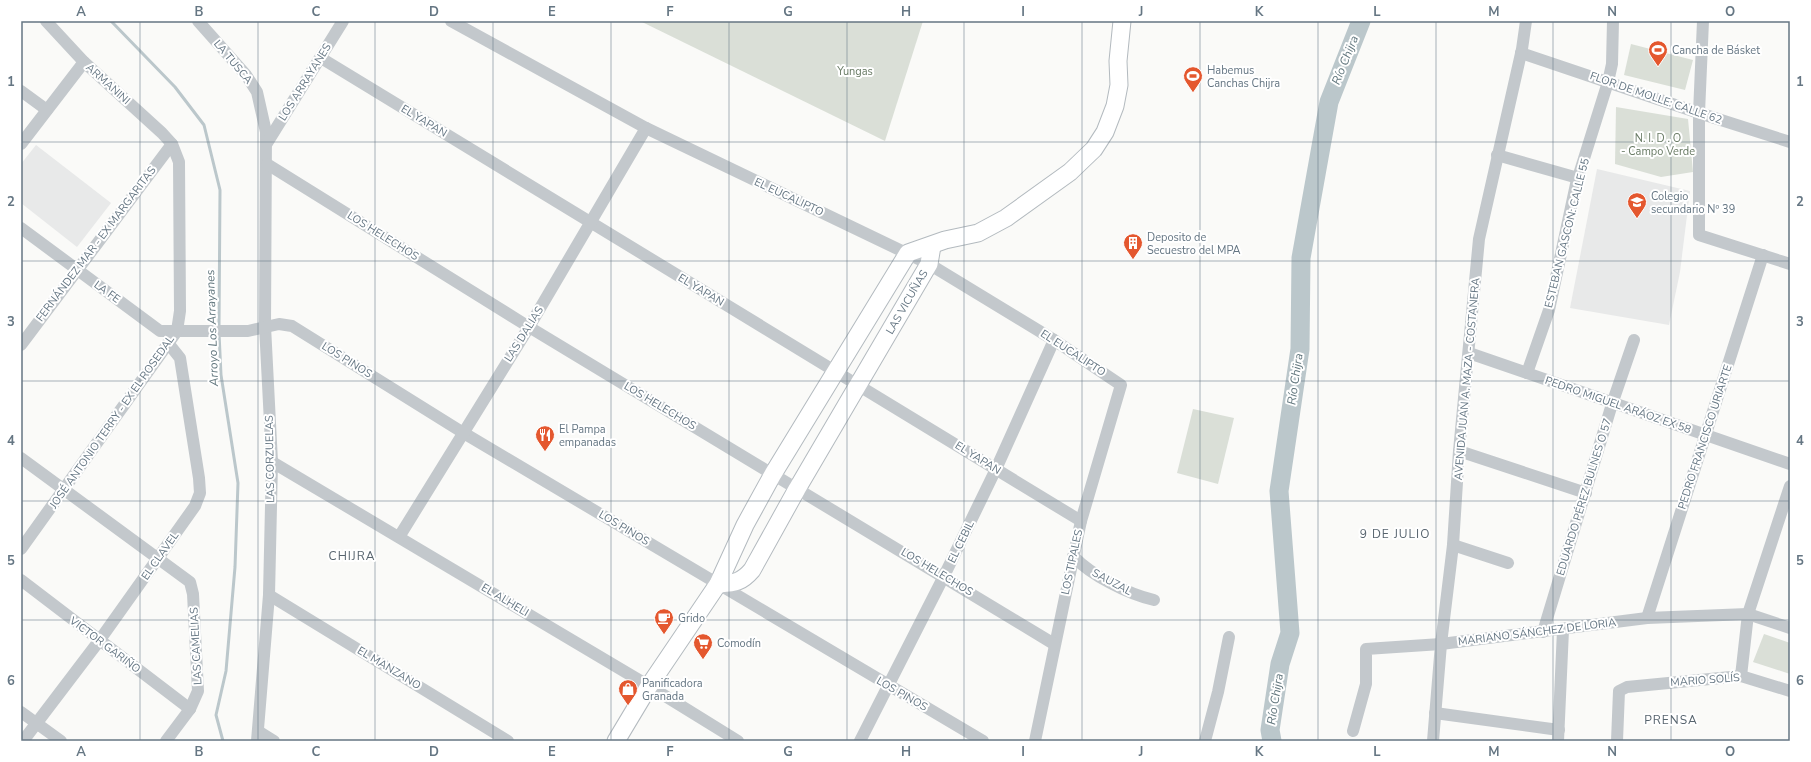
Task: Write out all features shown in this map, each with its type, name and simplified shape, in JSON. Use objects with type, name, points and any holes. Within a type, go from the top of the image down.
[{"type":"street","name":"ARMANINI","points":[[46,21],[84,62],[128,101],[172,144]]},
{"type":"street","name":"LA TUSCA","points":[[198,21],[246,75],[258,92],[266,132],[267,178]]},
{"type":"street","name":"LOS ARRAYANES","points":[[267,143],[344,21]]},
{"type":"street","name":"EL EUCALIPTO","points":[[451,21],[646,128],[929,264],[1054,340],[1121,385]]},
{"type":"street","points":[[616,741],[649,686],[718,584],[745,525],[773,474],[908,253],[932,246],[945,240],[978,233],[1006,218],[1070,172],[1094,149],[1105,132],[1116,99],[1119,85],[1118,61],[1122,21]]},
{"type":"street","name":"AVENIDA JUAN A. MAZA - COSTANERA","points":[[1433,741],[1441,644],[1453,544],[1459,451],[1479,239],[1497,155],[1522,53],[1526,21]]},
{"type":"street","name":"ESTEBAN GASCON: CALLE 55","points":[[1527,373],[1548,310],[1578,178],[1608,82],[1612,64],[1613,21]]},
{"type":"street","points":[[1703,21],[1699,113],[1699,235],[1790,264]]},
{"type":"street","name":"FLOR DE MOLLE: CALLE 62","points":[[1522,53],[1790,142]]},
{"type":"street","name":"EL YAPAN","points":[[321,58],[591,224],[836,370],[1081,520]]},
{"type":"street","points":[[21,144],[84,62]]},
{"type":"street","points":[[21,90],[47,110]]},
{"type":"street","name":"LAS DALIAS","points":[[398,537],[462,432],[529,327],[591,224],[646,128]]},
{"type":"street","name":"FERNÁNDEZ MAR - EX MARGARITAS","points":[[21,345],[172,144]]},
{"type":"street","name":"JOSÉ ANTONIO TERRY - EX EL ROSEDAL","points":[[21,549],[177,331],[180,311],[179,162],[172,144]]},
{"type":"street","points":[[1497,155],[1578,178]]},
{"type":"street","name":"LOS HELECHOS","points":[[267,164],[529,327],[944,576],[1054,644]]},
{"type":"street","name":"LAS CORZUELAS","points":[[258,736],[269,595],[272,462],[264,326],[267,178]]},
{"type":"street","name":"LA FE","points":[[21,228],[77,271],[160,331],[207,332]]},
{"type":"street","name":"LAS VICUÑAS","points":[[718,584],[735,583],[745,579],[929,264],[932,246]]},
{"type":"street","name":"PEDRO FRANCISCO URIARTE","points":[[1647,618],[1763,255]]},
{"type":"street","name":"LOS PINOS","points":[[207,332],[248,330],[279,324],[292,326],[462,432],[983,741]]},
{"type":"street","name":"EL CEBIL","points":[[860,741],[944,576],[996,469],[1054,340]]},
{"type":"street","name":"EDUARDO PÉREZ BULNES O 57","points":[[1543,632],[1612,404],[1634,340]]},
{"type":"street","name":"EL CLAVEL","points":[[24,741],[99,641],[196,506],[200,493],[199,478],[180,358],[168,343]]},
{"type":"street","name":"PEDRO MIGUEL ARÁOZ EX 58","points":[[1469,353],[1612,404],[1790,464]]},
{"type":"street","name":"LOS TIPALES","points":[[1035,741],[1081,520],[1121,385]]},
{"type":"street","points":[[1459,451],[1586,493]]},
{"type":"street","name":"LAS CAMELIAS","points":[[21,458],[190,582],[193,594],[198,691],[190,709],[166,741]]},
{"type":"street","name":"EL ALHELI","points":[[272,462],[649,686],[738,741]]},
{"type":"street","points":[[1742,676],[1748,614],[1790,486]]},
{"type":"street","points":[[745,525],[758,526],[763,529],[769,539]]},
{"type":"street","points":[[1453,544],[1508,563]]},
{"type":"street","name":"SAUZAL","points":[[1074,556],[1083,567],[1138,596],[1154,600]]},
{"type":"street","name":"VICTOR GARIÑO","points":[[21,580],[190,709]]},
{"type":"street","name":"EL MANZANO","points":[[269,595],[508,741]]},
{"type":"street","name":"MARIANO SÁNCHEZ DE LORIA","points":[[1352,732],[1366,684],[1366,649],[1441,644],[1563,630],[1647,618],[1748,614],[1790,628]]},
{"type":"street","points":[[1435,713],[1558,735],[1563,630]]},
{"type":"street","points":[[1205,741],[1218,692],[1229,637]]},
{"type":"street","name":"MARIO SOLÍS","points":[[1617,741],[1619,691],[1626,687],[1742,676],[1790,692]]},
{"type":"street","points":[[21,712],[61,741]]},
{"type":"street","points":[[258,736],[274,741]]},
{"type":"shaded area","points":[[36,145],[111,203],[77,247],[21,203],[21,164]]},
{"type":"shaded area","name":"Colegio secundario Nº 39","points":[[1597,169],[1690,191],[1680,272],[1669,325],[1570,308]]},
{"type":"green space","name":"Yungas","points":[[640,21],[923,21],[885,141]]},
{"type":"green space","name":"Cancha de Básket","points":[[1631,44],[1693,60],[1685,90],[1624,75]]},
{"type":"green space","name":"N. I. D . O - Campo Verde","points":[[1616,107],[1688,119],[1693,172],[1661,177],[1615,164]]},
{"type":"green space","points":[[1193,409],[1234,418],[1218,484],[1177,473]]},
{"type":"green space","points":[[1764,634],[1790,643],[1790,674],[1753,662]]},
{"type":"waterway","name":"Arroyo Los Arrayanes","points":[[111,21],[175,87],[204,125],[220,190],[219,327]]},
{"type":"waterway","name":"Río Chijra","points":[[1272,741],[1270,730],[1280,664],[1290,633],[1279,491],[1300,349],[1301,258],[1329,102],[1361,21]]},
{"type":"waterway","name":"Arroyo Los Arrayanes","points":[[219,333],[221,375],[238,483],[235,567],[226,671],[216,715],[223,741]]},
{"type":"place","name":"Cancha de Básket","points":[[1658,67]]},
{"type":"place","name":"Habemus Canchas Chijra","points":[[1193,93]]},
{"type":"place","name":"Colegio secundario Nº 39","points":[[1637,219]]},
{"type":"place","name":"Deposito de Secuestro del MPA","points":[[1133,260]]},
{"type":"place","name":"El Pampa empanadas","points":[[545,452]]},
{"type":"place","name":"Grido","points":[[664,635]]},
{"type":"place","name":"Comodín","points":[[703,660]]},
{"type":"place","name":"Panificadora Granada","points":[[628,706]]},
{"type":"district","name":"9 DE JULIO","points":[[1395,534]]},
{"type":"district","name":"CHIJRA","points":[[352,556]]},
{"type":"district","name":"PRENSA","points":[[1671,720]]}]
